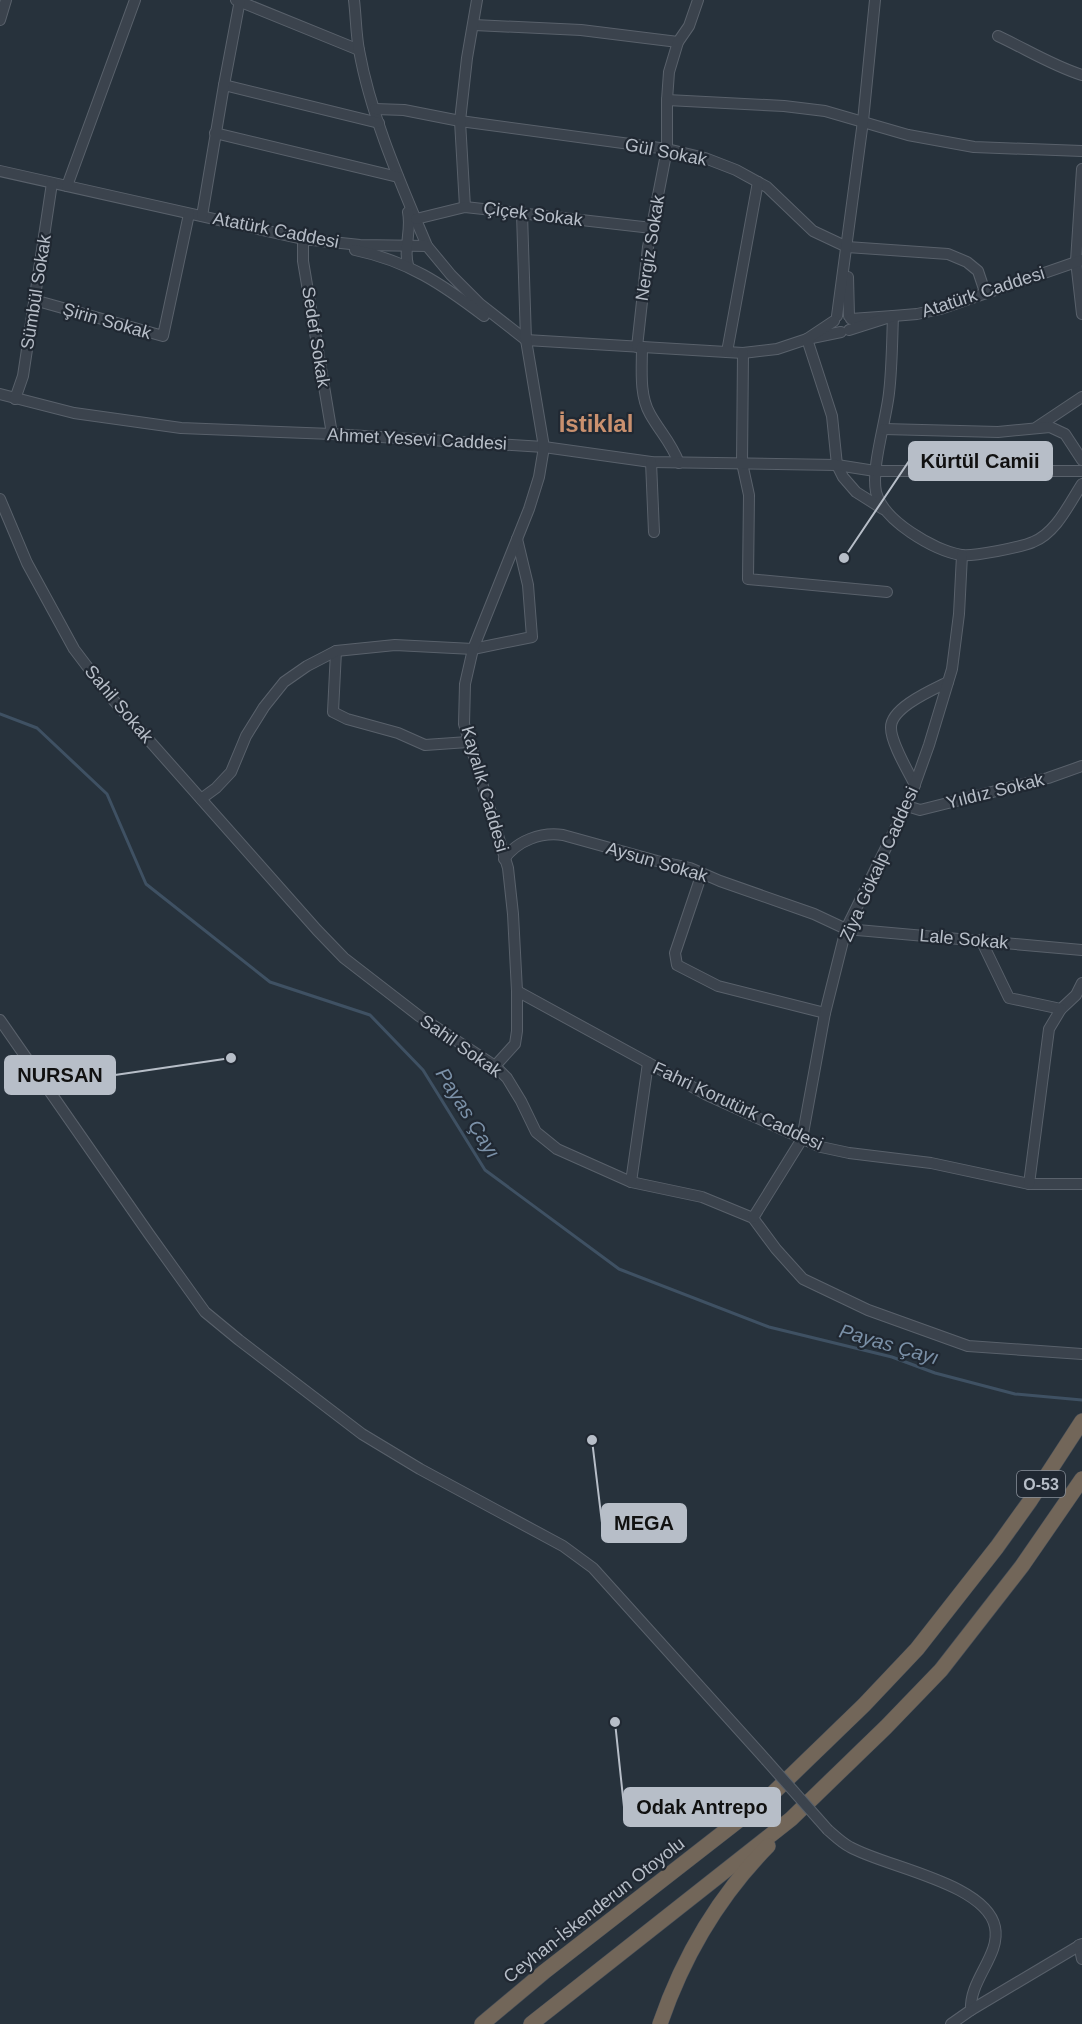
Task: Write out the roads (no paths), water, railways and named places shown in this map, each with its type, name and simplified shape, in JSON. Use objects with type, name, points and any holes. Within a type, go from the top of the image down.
[{"type":"highway","name":"Ceyhan-İskenderun Otoyolu","points":[[482,2024],[544,1972],[770,1796],[864,1705],[917,1649],[997,1547],[1030,1501],[1082,1420]]},
{"type":"highway","name":"O-53","points":[[531,2024],[791,1820],[886,1727],[941,1670],[1022,1566],[1082,1479]]},
{"type":"highway","points":[[660,2024],[670,1994],[690,1952],[736,1882],[886,1727]]},
{"type":"highway","points":[[468,2024],[544,1972]]},
{"type":"street","points":[[0,20],[6,0]]},
{"type":"street","points":[[67,186],[135,0]]},
{"type":"street","points":[[202,216],[239,0],[359,50]]},
{"type":"street","points":[[354,0],[359,50],[379,123],[400,181],[431,250],[451,275],[480,304],[526,339]]},
{"type":"street","points":[[465,207],[460,121],[467,58],[477,0]]},
{"type":"street","name":"Nergiz Sokak","points":[[679,463],[673,447],[650,415],[644,402],[640,347],[652,228],[667,149],[669,72],[678,42],[689,26],[698,0]]},
{"type":"street","points":[[843,322],[847,247],[875,0]]},
{"type":"street","points":[[474,25],[581,30],[678,42]]},
{"type":"street","points":[[998,36],[1060,68],[1082,75]]},
{"type":"street","points":[[224,85],[379,123]]},
{"type":"street","points":[[667,100],[784,106],[825,111],[908,135],[974,147],[1082,151]]},
{"type":"street","name":"Gül Sokak","points":[[375,109],[404,110],[460,121],[667,149],[705,158],[736,170],[767,187],[813,231],[847,247],[948,254],[968,262],[978,271],[985,292]]},
{"type":"street","points":[[215,133],[400,181]]},
{"type":"street","points":[[1082,169],[1079,261],[1082,314]]},
{"type":"street","name":"Atatürk Caddesi","points":[[0,171],[303,239],[360,245],[408,246],[431,250]]},
{"type":"street","points":[[400,181],[410,229],[406,257],[408,265]]},
{"type":"street","points":[[727,352],[758,182]]},
{"type":"street","name":"Sümbül Sokak","points":[[15,399],[23,376],[52,183]]},
{"type":"street","name":"Çiçek Sokak","points":[[416,219],[465,207],[652,228]]},
{"type":"street","name":"Şirin Sokak","points":[[34,300],[163,336],[189,214]]},
{"type":"street","name":"Kayalık Caddesi","points":[[495,1066],[515,1044],[517,991],[513,914],[508,868],[464,724],[465,684],[473,649],[539,477],[544,447],[526,339],[522,214]]},
{"type":"street","points":[[303,239],[364,252],[408,265],[447,288],[487,318],[526,339]]},
{"type":"street","name":"Sedef Sokak","points":[[303,239],[303,261],[332,434]]},
{"type":"street","points":[[419,273],[431,271],[431,250]]},
{"type":"street","name":"Atatürk Caddesi","points":[[526,339],[727,352],[777,349],[807,339],[843,322],[917,314],[940,309],[1079,261]]},
{"type":"street","points":[[885,511],[876,493],[875,471],[889,392],[893,316]]},
{"type":"street","points":[[807,339],[832,416],[837,465],[843,477],[856,492],[885,511],[915,537],[962,555],[983,553],[1032,542],[1048,532],[1082,484]]},
{"type":"street","points":[[743,352],[742,463],[749,495],[748,579],[886,592]]},
{"type":"street","name":"Ahmet Yesevi Caddesi","points":[[0,394],[74,413],[181,428],[332,434],[544,447],[651,462],[837,465],[875,471],[1082,471]]},
{"type":"street","points":[[1037,427],[1082,398]]},
{"type":"street","points":[[884,429],[999,432],[1050,427],[1060,431],[1082,460]]},
{"type":"street","points":[[651,462],[654,532]]},
{"type":"street","name":"Sahil Sokak","points":[[0,499],[27,563],[74,649],[108,694],[344,958],[418,1016],[495,1066],[507,1078],[517,1094],[536,1132],[557,1149],[631,1182],[702,1197],[753,1218]]},
{"type":"street","points":[[201,799],[216,788],[231,772],[246,736],[264,707],[284,682],[306,666],[336,651],[395,645],[473,649],[532,637],[528,585],[517,539]]},
{"type":"street","name":"Ziya Gökalp Caddesi","points":[[802,1139],[825,1013],[846,929],[907,806],[952,669],[962,555]]},
{"type":"street","points":[[336,651],[333,712],[346,719],[398,733],[425,745],[468,742]]},
{"type":"street","points":[[915,785],[890,729],[892,719],[904,706],[948,682]]},
{"type":"street","name":"Yıldız Sokak","points":[[907,806],[920,810],[1048,778],[1082,766]]},
{"type":"street","name":"Aysun Sokak","points":[[504,859],[517,845],[549,833],[583,839],[646,858],[690,868],[814,914],[846,929]]},
{"type":"street","points":[[702,873],[675,953],[677,965],[718,986],[825,1013]]},
{"type":"street","name":"Lale Sokak","points":[[846,929],[1082,950]]},
{"type":"street","points":[[981,940],[1010,998],[1061,1009]]},
{"type":"street","points":[[1029,1184],[1049,1029],[1061,1009],[1076,995],[1082,983]]},
{"type":"street","name":"Fahri Korutürk Caddesi","points":[[517,991],[707,1095],[821,1147],[849,1153],[931,1163],[1029,1184],[1082,1184]]},
{"type":"street","points":[[0,1020],[205,1312],[362,1434],[420,1469],[563,1546],[593,1568],[828,1830],[850,1848],[950,1886],[972,1896],[982,1906],[995,1926],[995,1935],[993,1949],[971,1995],[971,2010]]},
{"type":"street","points":[[631,1182],[648,1063]]},
{"type":"street","points":[[802,1139],[753,1218],[776,1249],[803,1279],[868,1310],[968,1346],[1082,1354]]},
{"type":"street","points":[[951,2024],[1080,1944],[1082,1959]]},
{"type":"waterway","name":"Payas Çayı","points":[[0,714],[37,728],[107,794],[146,884],[270,982],[370,1015],[423,1070],[485,1170],[619,1269],[769,1327],[892,1357],[935,1373],[1015,1394],[1082,1400]]},
{"type":"place","name":"Kürtül Camii","points":[[844,558]]},
{"type":"place","name":"NURSAN","points":[[231,1058]]},
{"type":"place","name":"MEGA","points":[[592,1440]]},
{"type":"place","name":"Odak Antrepo","points":[[615,1722]]},
{"type":"district","name":"İstiklal","points":[[596,423]]}]
